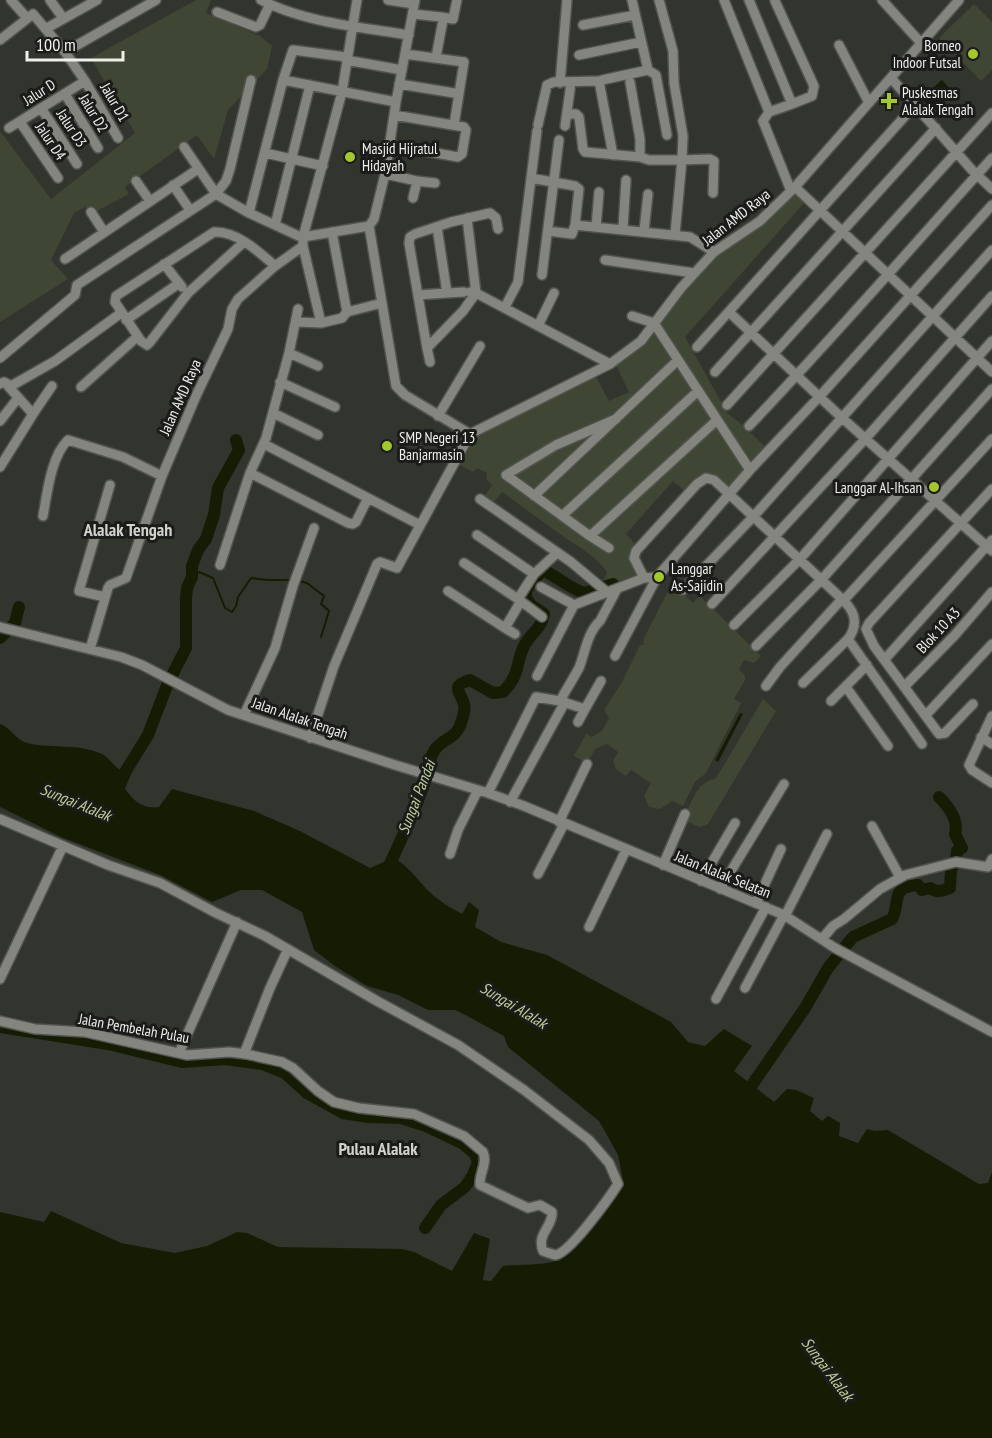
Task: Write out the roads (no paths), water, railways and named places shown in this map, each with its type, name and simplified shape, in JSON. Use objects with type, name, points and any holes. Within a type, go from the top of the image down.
[{"type":"street","points":[[11,0],[47,28],[85,81]]},
{"type":"street","points":[[47,28],[97,0]]},
{"type":"street","points":[[65,52],[156,0]]},
{"type":"street","points":[[321,323],[303,240],[342,92],[357,0]]},
{"type":"street","points":[[388,0],[453,19],[457,0]]},
{"type":"street","points":[[560,83],[567,0]]},
{"type":"street","points":[[632,0],[648,70],[657,77],[667,135]]},
{"type":"street","points":[[659,0],[673,51],[674,83],[683,136],[675,234]]},
{"type":"street","points":[[724,0],[768,112]]},
{"type":"street","points":[[749,0],[792,104]]},
{"type":"street","points":[[882,0],[921,43]]},
{"type":"street","name":"Jalan AMD Raya","points":[[470,434],[610,364],[641,341],[694,273],[714,252],[760,220],[793,189],[959,0]]},
{"type":"street","points":[[775,1],[814,86],[812,96],[768,112],[763,121],[793,189],[842,231],[992,372]]},
{"type":"street","points":[[217,12],[256,27],[260,25],[266,2],[295,14],[409,35]]},
{"type":"street","points":[[52,3],[63,18]]},
{"type":"street","points":[[310,738],[334,666],[377,564],[380,562],[397,568],[470,434],[438,416],[398,390],[396,386],[369,226],[374,219],[391,145],[396,102],[414,6]]},
{"type":"street","points":[[584,25],[635,15]]},
{"type":"street","points":[[2,35],[29,16]]},
{"type":"street","points":[[436,57],[443,20],[441,17]]},
{"type":"street","points":[[579,55],[641,42]]},
{"type":"street","points":[[839,45],[869,103]]},
{"type":"street","points":[[249,213],[283,80],[293,50],[402,69]]},
{"type":"street","points":[[405,54],[464,62],[453,125]]},
{"type":"street","points":[[602,80],[648,70]]},
{"type":"street","points":[[891,78],[992,189]]},
{"type":"street","points":[[0,358],[75,295],[77,285],[216,194],[226,181],[230,170],[251,80]]},
{"type":"street","points":[[283,80],[396,102]]},
{"type":"street","name":"Jalur D","points":[[9,128],[85,81]]},
{"type":"street","name":"Jalur D1","points":[[85,81],[118,138]]},
{"type":"street","points":[[505,308],[518,282],[538,128],[547,85],[599,81],[613,155]]},
{"type":"street","points":[[630,82],[640,139],[640,157]]},
{"type":"street","points":[[565,126],[571,83]]},
{"type":"street","points":[[399,84],[454,93]]},
{"type":"street","points":[[275,225],[310,85]]},
{"type":"street","name":"Jalur D2","points":[[64,94],[98,148]]},
{"type":"street","points":[[697,347],[915,105]]},
{"type":"street","name":"Jalur D3","points":[[41,108],[77,164]]},
{"type":"street","points":[[727,405],[992,113]]},
{"type":"street","points":[[567,114],[576,114],[579,117],[585,152],[640,157],[649,160],[710,159],[714,161],[713,193]]},
{"type":"street","points":[[391,145],[458,157],[462,154],[466,130],[464,127],[394,115]]},
{"type":"street","name":"Jalur D4","points":[[20,122],[58,178]]},
{"type":"street","points":[[715,372],[936,128]]},
{"type":"street","points":[[542,274],[559,140]]},
{"type":"street","points":[[184,147],[216,194],[303,240]]},
{"type":"street","points":[[265,153],[323,166]]},
{"type":"street","points":[[749,426],[852,316],[887,274],[992,159]]},
{"type":"street","points":[[65,259],[198,169]]},
{"type":"street","points":[[385,174],[435,183]]},
{"type":"street","points":[[531,178],[578,187],[575,225],[571,235],[548,231]]},
{"type":"street","points":[[623,228],[626,180]]},
{"type":"street","points":[[136,181],[150,201]]},
{"type":"street","points":[[413,198],[417,181]]},
{"type":"street","points":[[174,185],[190,210]]},
{"type":"street","points":[[596,227],[599,192]]},
{"type":"street","points":[[644,231],[648,194]]},
{"type":"street","points":[[615,656],[657,577],[750,470],[992,206]]},
{"type":"street","points":[[91,212],[104,232]]},
{"type":"street","points":[[430,362],[409,240],[415,234],[490,213],[496,218],[498,229]]},
{"type":"street","points":[[427,348],[463,311],[470,292],[467,218]]},
{"type":"street","points":[[575,225],[675,234],[690,237],[714,252]]},
{"type":"street","name":"Jalan AMD Raya","points":[[105,597],[110,585],[126,578],[162,476],[228,329],[238,299],[303,240],[332,232],[369,226]]},
{"type":"street","points":[[437,227],[447,292]]},
{"type":"street","points":[[244,242],[188,293],[150,342],[144,344],[137,337],[115,302],[116,296],[214,232],[222,232],[244,242],[255,248],[275,266]]},
{"type":"street","points":[[332,232],[347,312]]},
{"type":"street","points":[[683,590],[753,517],[992,250]]},
{"type":"street","points":[[605,260],[694,273]]},
{"type":"street","points":[[164,264],[178,284],[188,293]]},
{"type":"street","points":[[33,414],[4,385],[56,361],[178,284]]},
{"type":"street","points":[[418,295],[470,292],[610,364]]},
{"type":"street","points":[[538,326],[554,293]]},
{"type":"street","points":[[712,604],[866,438],[992,296]]},
{"type":"street","points":[[296,322],[321,323],[342,318],[347,312],[382,303]]},
{"type":"street","points":[[220,566],[250,473],[264,444],[289,353],[298,309]]},
{"type":"street","points":[[729,312],[841,417],[990,546],[885,659]]},
{"type":"street","points":[[632,316],[654,323],[750,470]]},
{"type":"street","points":[[81,387],[137,337]]},
{"type":"street","points":[[734,625],[800,559],[992,341]]},
{"type":"street","points":[[438,416],[480,346]]},
{"type":"street","points":[[289,353],[318,366]]},
{"type":"street","points":[[534,496],[678,360]]},
{"type":"street","points":[[280,382],[334,407]]},
{"type":"street","points":[[0,467],[51,386]]},
{"type":"street","points":[[756,646],[822,579],[992,388]]},
{"type":"street","points":[[562,516],[698,391]]},
{"type":"street","points":[[0,421],[18,398]]},
{"type":"street","points":[[273,413],[318,435]]},
{"type":"street","points":[[609,548],[506,475],[556,445],[616,419]]},
{"type":"street","points":[[590,536],[717,420]]},
{"type":"street","points":[[766,686],[780,667],[992,439]]},
{"type":"street","points":[[43,516],[51,473],[64,443],[68,440],[123,457],[162,476]]},
{"type":"street","points":[[264,444],[420,525]]},
{"type":"street","points":[[250,473],[348,523],[356,522],[368,498]]},
{"type":"street","points":[[644,578],[634,558],[636,551],[697,484],[703,479],[710,479],[822,579],[843,599],[855,616],[854,628],[848,639],[803,683]]},
{"type":"street","points":[[90,649],[105,597],[79,591],[110,485]]},
{"type":"street","points":[[973,704],[943,734],[939,734],[866,632],[867,626],[992,489]]},
{"type":"street","points":[[480,499],[608,591]]},
{"type":"street","points":[[244,715],[274,648],[314,528]]},
{"type":"street","points":[[477,534],[534,574]]},
{"type":"street","points":[[505,628],[534,574],[557,553]]},
{"type":"street","points":[[464,563],[542,617]]},
{"type":"street","points":[[537,676],[574,604],[644,578],[657,577]]},
{"type":"street","points":[[541,587],[574,604]]},
{"type":"street","points":[[448,591],[515,634]]},
{"type":"street","points":[[510,802],[578,670],[608,591]]},
{"type":"street","name":"Blok 10 A3","points":[[904,687],[956,635],[992,592]]},
{"type":"street","name":"Jalan Alalak Tengah","points":[[6,628],[122,657],[228,710],[427,775]]},
{"type":"street","points":[[848,639],[922,744]]},
{"type":"street","points":[[926,715],[992,644]]},
{"type":"street","points":[[831,701],[867,665]]},
{"type":"street","points":[[578,722],[601,681]]},
{"type":"street","points":[[846,687],[888,746]]},
{"type":"street","points":[[450,854],[458,830],[483,791],[536,697],[563,701],[585,709]]},
{"type":"street","points":[[992,716],[969,765],[972,770],[992,783]]},
{"type":"street","points":[[981,737],[992,744]]},
{"type":"street","points":[[538,874],[587,764]]},
{"type":"street","name":"Jalan Alalak Selatan","points":[[427,775],[483,791],[784,915],[845,954],[992,1032]]},
{"type":"street","points":[[720,889],[784,784]]},
{"type":"street","points":[[663,865],[685,814]]},
{"type":"street","points":[[0,819],[160,883],[216,914],[237,922],[288,949],[244,1054]]},
{"type":"street","points":[[701,881],[735,823]]},
{"type":"street","points":[[872,826],[900,877]]},
{"type":"street","points":[[745,988],[827,834]]},
{"type":"street","points":[[0,979],[63,846]]},
{"type":"street","points":[[716,999],[761,905],[781,849]]},
{"type":"street","points":[[590,927],[626,850]]},
{"type":"street","points":[[822,939],[833,926],[880,889],[900,877],[952,863],[988,867],[992,859]]},
{"type":"street","points":[[179,1053],[237,922]]},
{"type":"street","name":"Jalan Pembelah Pulau","points":[[0,1021],[35,1029],[85,1032],[179,1053],[244,1054],[287,1064],[334,1102],[359,1108],[414,1114],[464,1136],[478,1145],[484,1153],[485,1163],[479,1181],[480,1185],[528,1208],[540,1205],[552,1212],[552,1218],[544,1231],[541,1247],[543,1251],[557,1256],[564,1251],[579,1236],[618,1184],[609,1163],[589,1140],[524,1090],[458,1045],[288,949]]},
{"type":"water","points":[[942,80],[951,90],[930,108],[921,98]]},
{"type":"water","points":[[740,713],[743,714],[718,762],[715,760]]},
{"type":"water","name":"Sungai Alalak","points":[[0,724],[27,743],[84,748],[102,754],[120,770],[129,759],[135,764],[125,789],[143,806],[159,807],[172,789],[254,811],[300,831],[370,868],[393,858],[405,866],[432,894],[447,905],[462,914],[469,902],[479,910],[475,927],[501,942],[547,955],[671,1022],[688,1042],[705,1046],[724,1029],[752,1046],[734,1071],[774,1102],[787,1089],[796,1090],[814,1098],[810,1111],[822,1121],[828,1116],[840,1123],[839,1136],[858,1143],[867,1129],[888,1130],[979,1184],[988,1183],[992,1172],[992,1438],[0,1438],[0,1212],[44,1222],[51,1211],[121,1243],[175,1253],[207,1246],[237,1232],[247,1233],[278,1247],[402,1249],[414,1252],[452,1271],[474,1233],[490,1239],[483,1280],[491,1281],[503,1266],[542,1264],[563,1257],[593,1228],[624,1185],[618,1155],[599,1121],[508,1047],[504,1036],[456,1010],[428,1010],[398,995],[367,986],[314,950],[302,912],[262,890],[241,890],[212,902],[160,875],[61,837],[0,807]]},
{"type":"waterway","points":[[124,774],[148,735],[168,683],[186,648],[186,599],[187,588],[192,577],[192,566],[198,550],[206,539],[214,515],[218,488],[239,450],[236,440]]},
{"type":"waterway","name":"Sungai Pandai","points":[[386,872],[422,790],[434,751],[460,726],[464,707],[458,687],[470,680],[493,693],[503,692],[515,674],[526,642],[541,623],[544,614],[531,605],[526,598],[531,582],[543,570],[585,593],[613,584]]},
{"type":"waterway","points":[[192,577],[199,572],[213,578],[225,608],[232,612],[238,597],[251,578],[293,580]]},
{"type":"waterway","points":[[299,581],[307,583],[324,596],[321,604],[329,611],[321,637]]},
{"type":"waterway","points":[[0,638],[15,623],[19,607]]},
{"type":"waterway","points":[[740,1095],[752,1085],[805,1008],[828,968],[853,937],[892,919],[897,897],[903,889],[918,885],[922,890],[930,888],[940,891],[950,888],[951,870],[957,851],[962,848],[955,834],[956,824],[952,814],[939,797]]},
{"type":"waterway","points":[[0,1027],[108,1044],[182,1062],[225,1059],[262,1064],[285,1073],[307,1093],[343,1113],[368,1117],[401,1118],[426,1126],[462,1143],[475,1154],[478,1162],[473,1175],[465,1187],[441,1205],[425,1228]]},
{"type":"place","name":"Borneo Indoor Futsal","points":[[973,54]]},
{"type":"place","name":"Puskesmas Alalak Tengah","points":[[889,101]]},
{"type":"place","name":"Masjid Hijratul Hidayah","points":[[350,157]]},
{"type":"place","name":"SMP Negeri 13 Banjarmasin","points":[[387,446]]},
{"type":"place","name":"Langgar Al-Ihsan","points":[[934,487]]},
{"type":"place","name":"Langgar As-Sajidin","points":[[659,577]]},
{"type":"district","name":"Alalak Tengah","points":[[128,529]]},
{"type":"district","name":"Pulau Alalak","points":[[378,1148]]}]
